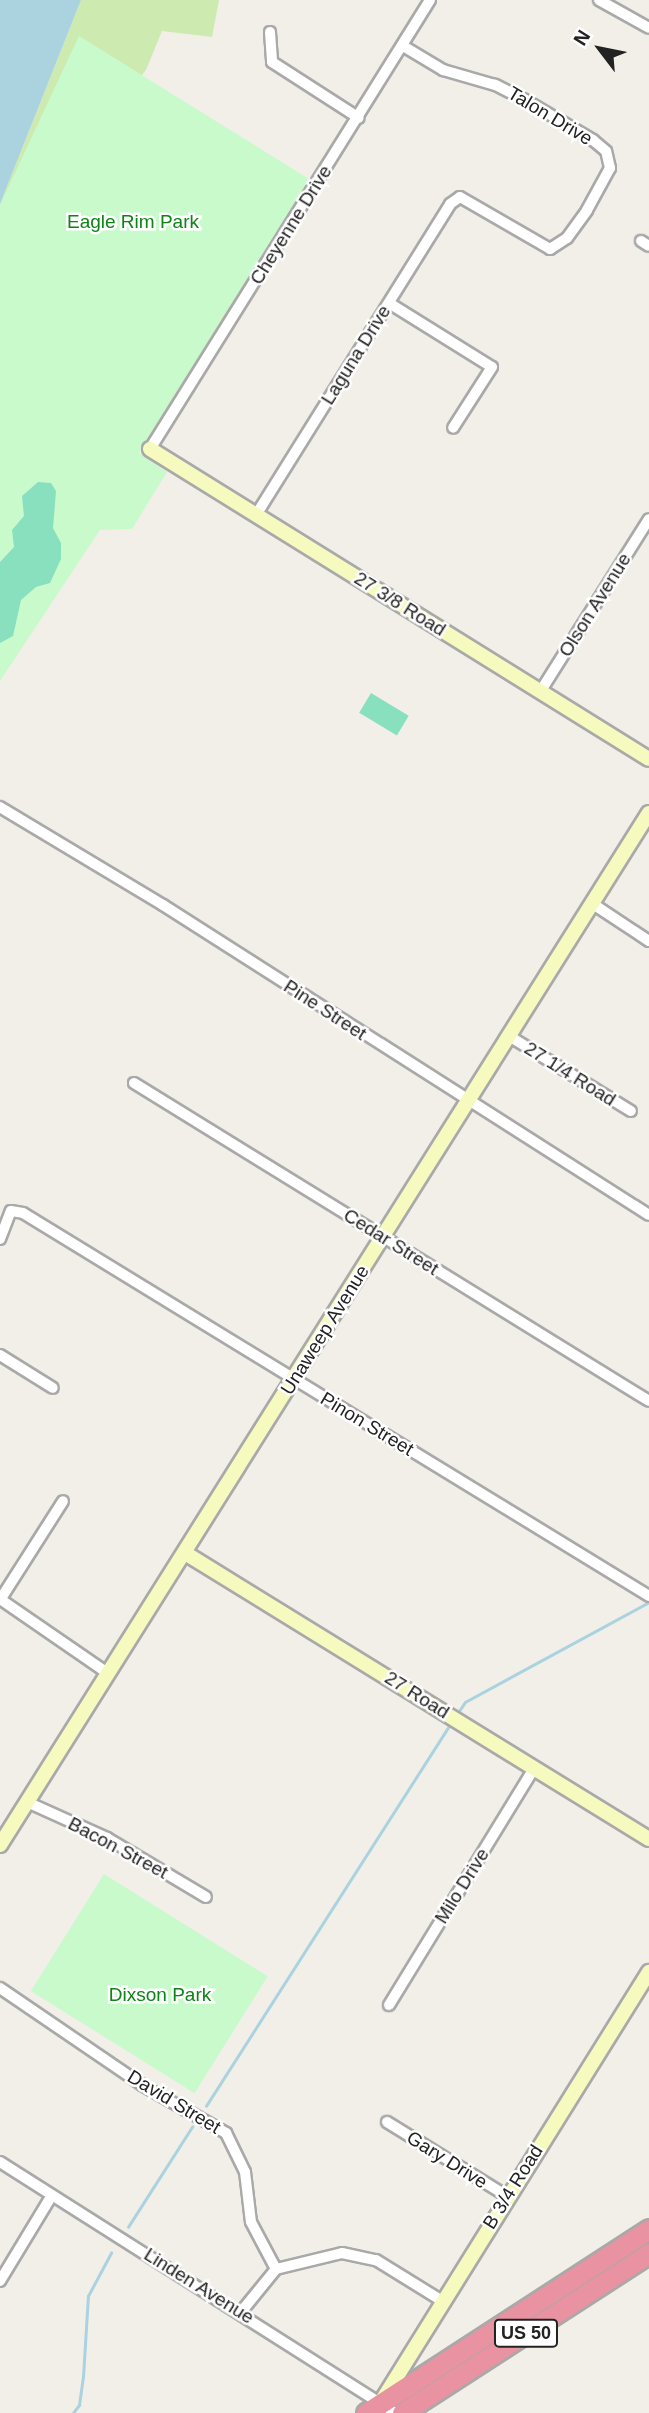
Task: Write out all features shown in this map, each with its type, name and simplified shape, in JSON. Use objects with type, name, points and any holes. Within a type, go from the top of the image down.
[{"type":"highway","name":"US 50","points":[[381,2410],[649,2229]]},
{"type":"highway","name":"US 50","points":[[402,2413],[649,2253]]},
{"type":"street","name":"Cheyenne Drive","points":[[150,449],[359,118],[430,0]]},
{"type":"street","points":[[599,0],[649,28]]},
{"type":"street","points":[[270,32],[272,62],[359,118]]},
{"type":"street","name":"Talon Drive","points":[[403,47],[454,75],[495,85],[526,100],[593,141],[610,159],[606,179],[587,210],[567,237],[550,249],[460,197]]},
{"type":"street","name":"Laguna Drive","points":[[256,515],[450,204],[460,197]]},
{"type":"street","points":[[388,303],[492,367],[453,428]]},
{"type":"street","name":"27 3/8 Road","points":[[150,449],[649,759]]},
{"type":"street","name":"Olson Avenue","points":[[540,692],[649,519]]},
{"type":"street","name":"Pine Street","points":[[0,807],[163,905],[467,1102],[649,1215]]},
{"type":"street","name":"Unaweep Avenue","points":[[0,1845],[649,813]]},
{"type":"street","points":[[593,904],[649,941]]},
{"type":"street","name":"27 1/4 Road","points":[[509,1036],[631,1111]]},
{"type":"street","name":"Cedar Street","points":[[134,1083],[649,1401]]},
{"type":"street","name":"Pinon Street","points":[[0,1239],[11,1211],[23,1213],[649,1597]]},
{"type":"street","points":[[0,1355],[53,1388]]},
{"type":"street","points":[[63,1501],[0,1600],[108,1674]]},
{"type":"street","name":"27 Road","points":[[185,1553],[649,1839]]},
{"type":"street","name":"Milo Drive","points":[[389,2005],[535,1767]]},
{"type":"street","name":"Bacon Street","points":[[27,1802],[107,1839],[206,1896]]},
{"type":"street","name":"B 3/4 Road","points":[[381,2410],[442,2301],[649,1972]]},
{"type":"street","name":"David Street","points":[[0,1988],[142,2085],[226,2133],[245,2172],[250,2222],[276,2269]]},
{"type":"street","name":"Gary Drive","points":[[387,2122],[507,2196]]},
{"type":"street","name":"Linden Avenue","points":[[0,2162],[241,2312],[381,2410]]},
{"type":"street","points":[[0,2281],[52,2194]]},
{"type":"street","points":[[241,2312],[276,2269],[332,2254],[359,2254],[442,2301]]},
{"type":"green space","points":[[81,0],[219,0],[212,37],[162,31],[146,70],[111,114],[0,502],[0,204]]},
{"type":"green space","name":"Eagle Rim Park","points":[[79,36],[309,179],[139,453],[167,472],[132,529],[100,530],[0,681],[0,205]]},
{"type":"green space","points":[[38,482],[51,483],[56,491],[53,528],[61,543],[61,559],[50,583],[36,587],[21,600],[13,636],[0,643],[0,562],[14,547],[12,530],[24,516],[22,496]]},
{"type":"green space","points":[[371,693],[409,716],[397,735],[359,713]]},
{"type":"green space","name":"Dixson Park","points":[[104,1874],[268,1976],[195,2093],[31,1991]]},
{"type":"water","points":[[0,0],[81,0],[0,204]]},
{"type":"waterway","points":[[457,1714],[465,1702],[649,1602]]},
{"type":"waterway","points":[[206,2106],[451,1723]]},
{"type":"waterway","points":[[128,2227],[192,2127]]},
{"type":"waterway","points":[[73,2413],[79,2405],[83,2377],[88,2296],[111,2253]]}]
